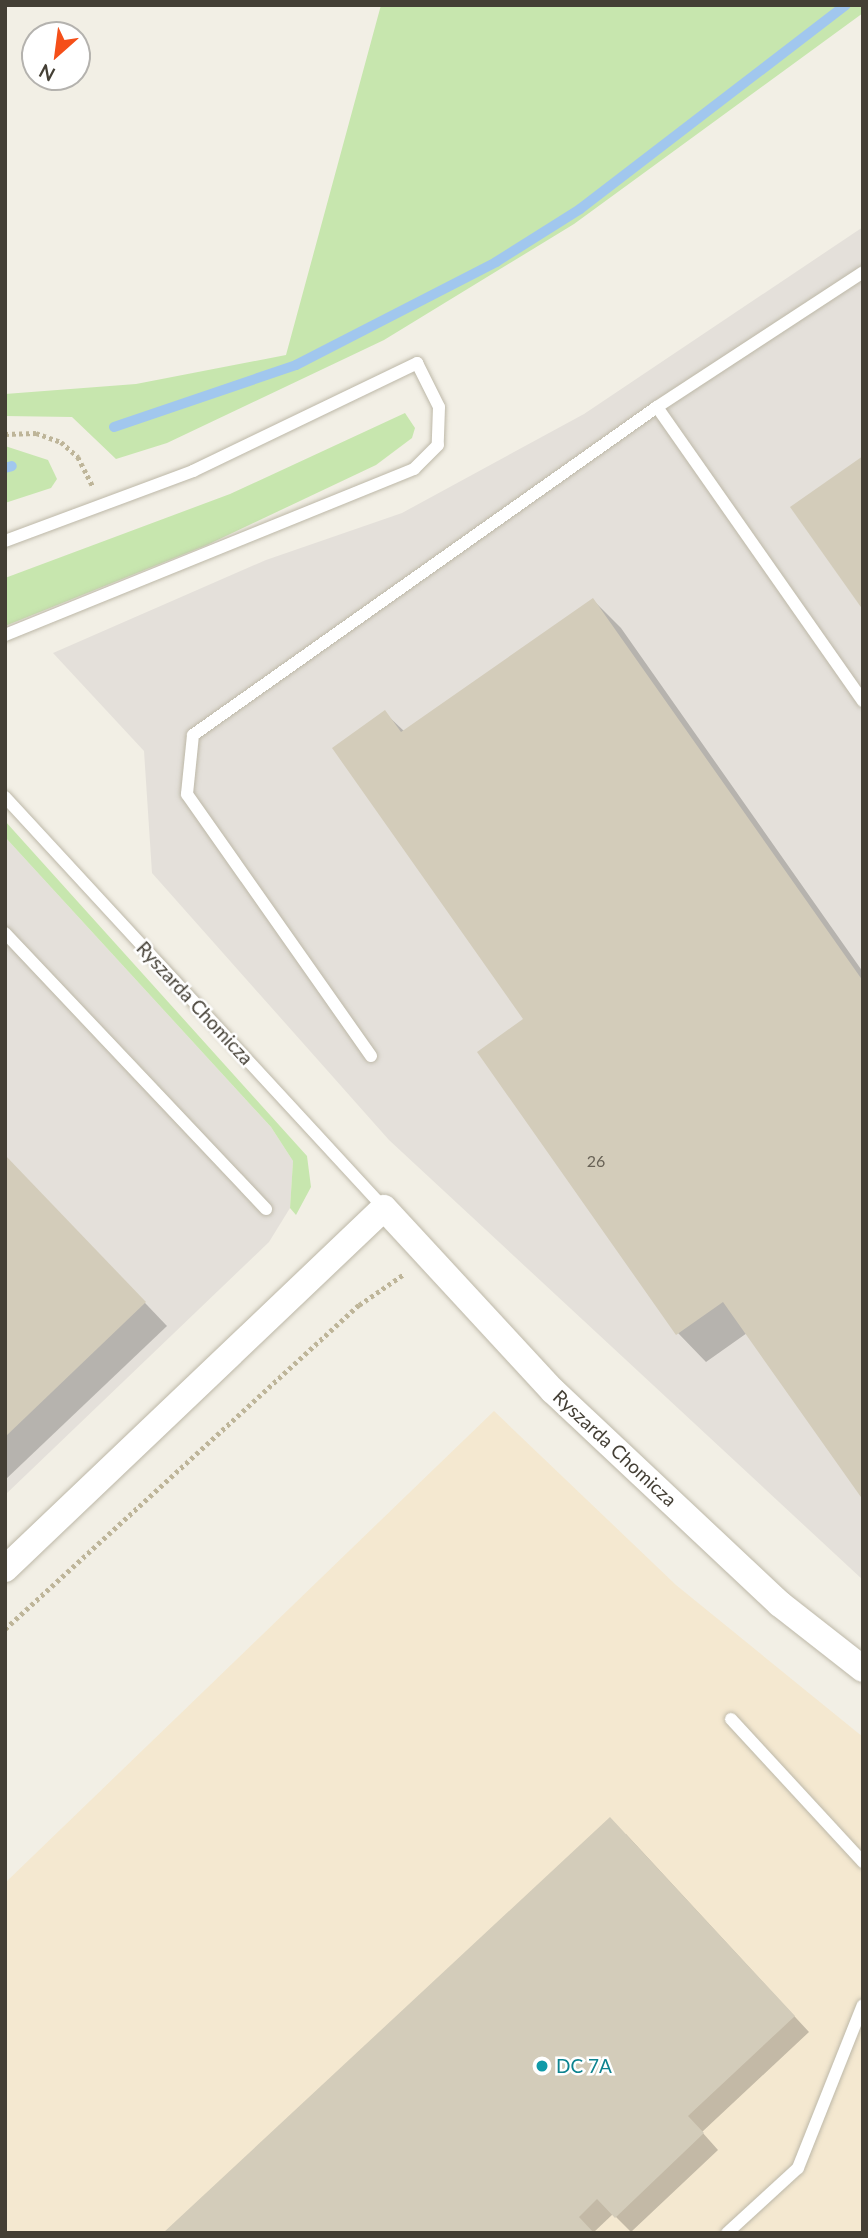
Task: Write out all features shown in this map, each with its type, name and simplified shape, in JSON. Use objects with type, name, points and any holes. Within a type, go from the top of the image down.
[{"type":"street","name":"Ryszarda Chomicza","points":[[384,1209],[554,1391],[780,1604],[863,1669]]},
{"type":"street","points":[[5,1569],[384,1209]]},
{"type":"lane","points":[[371,1056],[187,794],[193,735],[657,407],[863,272]]},
{"type":"lane","points":[[5,541],[103,506],[285,429],[417,363],[441,426],[438,445],[414,469],[5,635]]},
{"type":"lane","points":[[657,407],[863,701]]},
{"type":"lane","name":"Ryszarda Chomicza","points":[[5,797],[384,1209]]},
{"type":"lane","points":[[5,933],[266,1209]]},
{"type":"lane","points":[[731,1719],[863,1863]]},
{"type":"lane","points":[[727,2233],[798,2168],[863,2005]]},
{"type":"path","points":[[5,434],[36,433],[61,442],[78,457],[103,506]]},
{"type":"path","points":[[5,1629],[359,1305],[432,1258]]},
{"type":"shaded area","points":[[863,227],[863,1580],[389,1140],[152,873],[144,751],[53,653],[266,560],[402,513],[584,414]]},
{"type":"shaded area","points":[[5,837],[271,1127],[293,1161],[290,1208],[269,1242],[5,1495]]},
{"type":"shaded area","points":[[494,1411],[676,1585],[863,1737],[863,2233],[5,2233],[5,1883]]},
{"type":"green space","points":[[381,5],[863,5],[863,13],[574,224],[384,340],[167,443],[116,459],[72,417],[5,416],[5,394],[136,384],[286,355]]},
{"type":"green space","points":[[405,413],[415,428],[412,438],[376,465],[207,545],[5,626],[5,578],[230,494]]},
{"type":"green space","points":[[5,446],[48,460],[57,479],[51,488],[5,503]]},
{"type":"green space","points":[[5,821],[307,1156],[311,1187],[296,1215],[290,1208],[293,1161],[271,1127],[5,837]]},
{"type":"building","points":[[863,456],[863,610],[790,507]]},
{"type":"building","points":[[593,598],[863,981],[863,1500],[723,1302],[676,1335],[477,1052],[523,1019],[332,748],[385,710],[401,732]]},
{"type":"building","points":[[5,1155],[146,1302],[5,1437]]},
{"type":"building","name":"DC 7A","points":[[610,1817],[795,2016],[688,2116],[704,2133],[615,2218],[597,2199],[579,2217],[594,2233],[163,2233]]},
{"type":"waterway","points":[[114,427],[296,365],[496,262],[580,209],[846,5]]},
{"type":"waterway","points":[[5,468],[12,466]]},
{"type":"place","name":"DC 7A","points":[[542,2066]]}]
